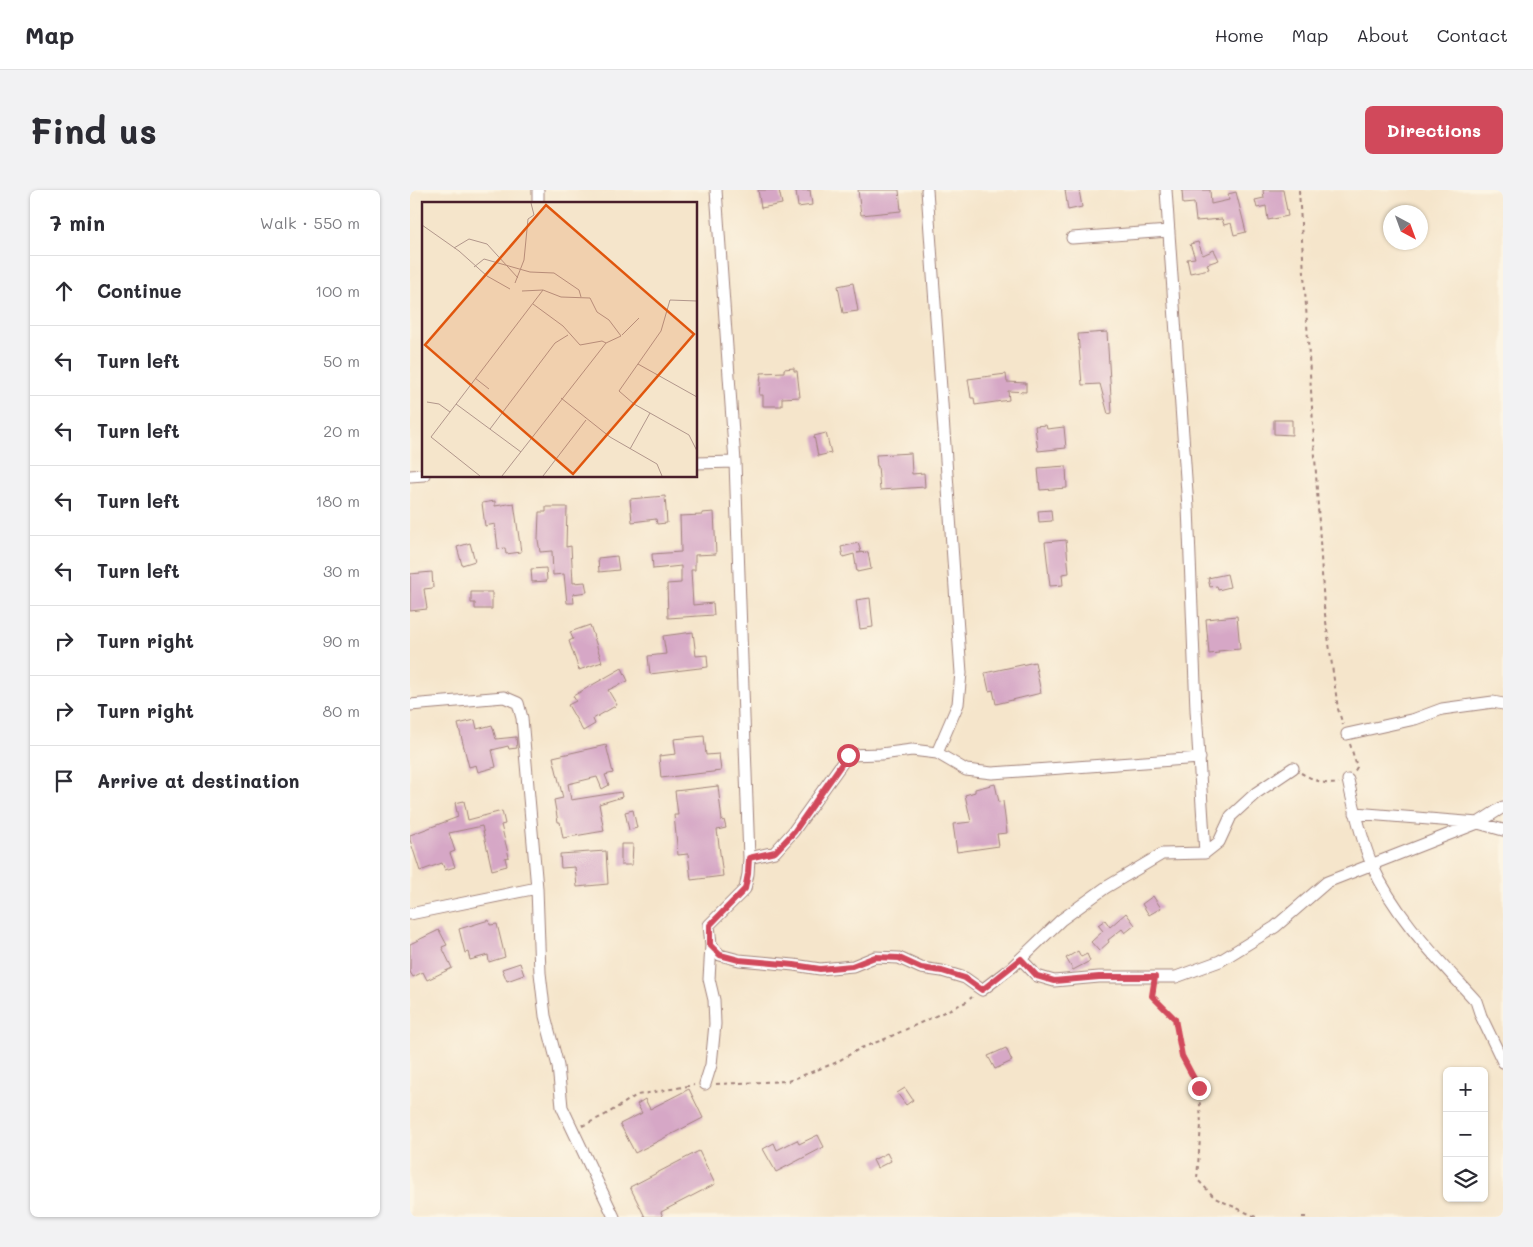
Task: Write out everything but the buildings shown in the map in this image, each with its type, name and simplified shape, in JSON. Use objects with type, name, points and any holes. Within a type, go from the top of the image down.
[{"type":"street","points":[[705,1084],[711,1064],[715,1024],[714,1000],[709,979],[710,925],[745,889],[749,858],[735,462],[716,190]]},
{"type":"street","points":[[927,190],[961,673],[958,704],[937,754]]},
{"type":"street","points":[[1166,190],[1188,507],[1196,710],[1205,854]]},
{"type":"street","points":[[1072,238],[1169,231]]},
{"type":"street","points":[[698,463],[735,462]]},
{"type":"street","points":[[410,705],[504,697],[518,703],[522,718],[537,888],[542,1001],[558,1066],[562,1107],[614,1217]]},
{"type":"street","points":[[1347,734],[1415,719],[1442,709],[1493,702],[1503,704]]},
{"type":"street","points":[[749,858],[775,852],[794,832],[848,755],[912,750],[937,754],[966,770],[992,773],[1200,758]]},
{"type":"street","points":[[710,945],[720,955],[739,960],[820,969],[852,966],[875,957],[899,958],[921,968],[942,971],[965,978],[982,990],[1021,959],[1061,920],[1088,899],[1162,854],[1205,854],[1219,842],[1231,816],[1256,793],[1293,768]]},
{"type":"street","points":[[1348,780],[1355,813],[1372,865],[1395,906],[1410,927],[1476,1001],[1503,1062]]},
{"type":"street","points":[[1021,959],[1037,976],[1054,981],[1099,977],[1176,978],[1220,961],[1275,928],[1327,882],[1478,823],[1503,807]]},
{"type":"street","points":[[1355,813],[1478,823],[1503,830]]},
{"type":"street","points":[[410,914],[537,888]]},
{"type":"path","points":[[1293,768],[1315,780],[1334,784],[1348,780],[1357,767],[1338,709],[1324,607],[1300,190]]},
{"type":"path","points":[[1155,977],[1152,996],[1175,1019],[1182,1056],[1199,1088],[1201,1125],[1197,1180],[1215,1198],[1256,1217]]},
{"type":"path","points":[[573,1130],[605,1115],[637,1095],[688,1085],[788,1081],[836,1063],[861,1048],[966,1002],[982,990]]},
{"type":"route","points":[[848,755],[794,832],[775,852],[749,858],[745,889],[710,925],[710,945],[720,955],[739,960],[820,969],[852,966],[875,957],[899,958],[921,968],[942,971],[965,978],[982,990],[1021,959],[1037,976],[1054,981],[1099,977],[1155,977],[1152,996],[1175,1019],[1182,1056],[1199,1088]]}]
